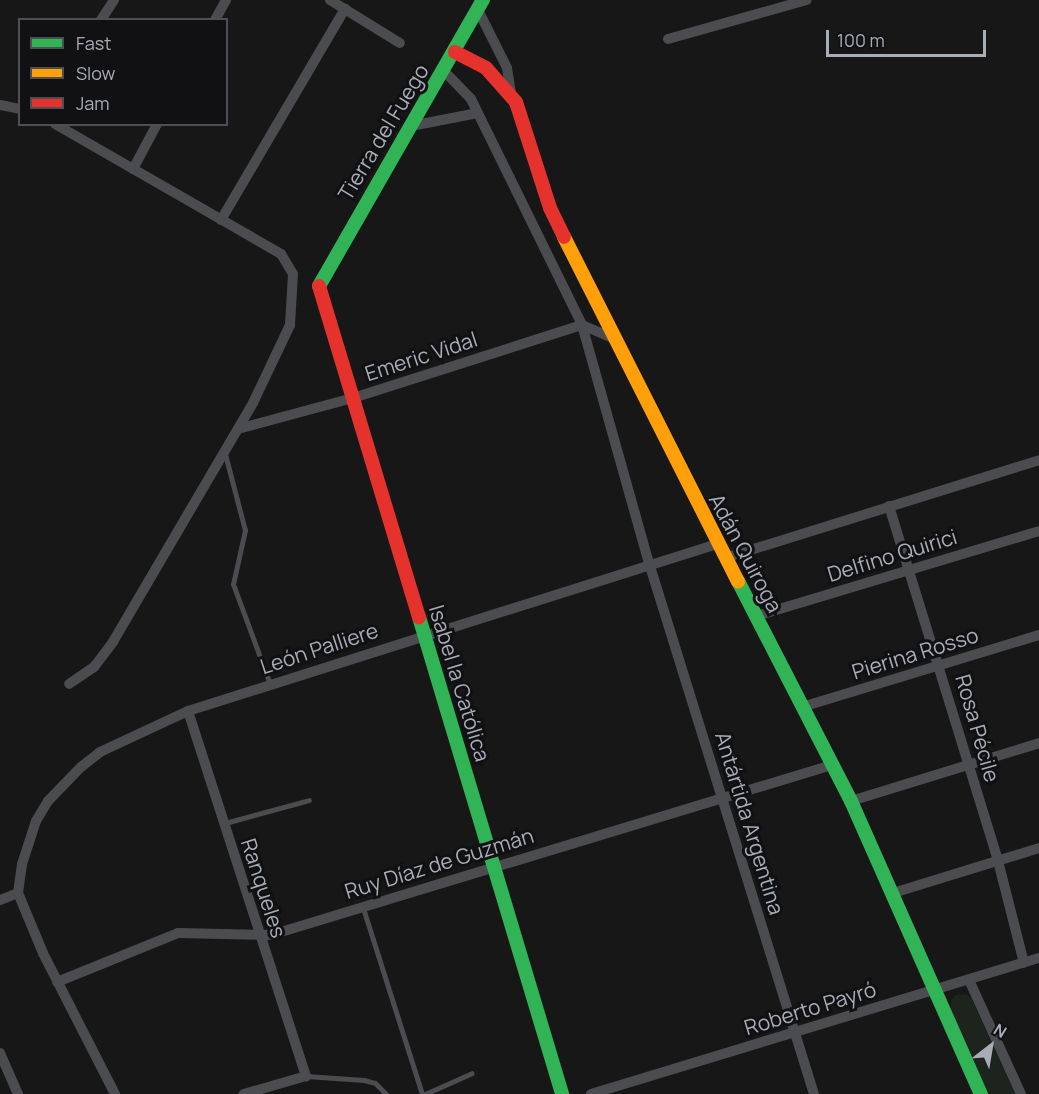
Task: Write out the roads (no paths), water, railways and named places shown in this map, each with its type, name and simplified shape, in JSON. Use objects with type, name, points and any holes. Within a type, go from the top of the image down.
[{"type":"street","points":[[102,18],[114,0]]},
{"type":"street","points":[[216,18],[226,0]]},
{"type":"street","points":[[330,0],[400,44]]},
{"type":"street","points":[[668,39],[807,0]]},
{"type":"street","points":[[481,5],[507,68],[511,93]]},
{"type":"street","name":"Tierra del Fuego","points":[[319,285],[481,5]]},
{"type":"street","points":[[221,220],[345,9]]},
{"type":"street","name":"Adán Quiroga","points":[[455,52],[486,68],[511,93],[550,208],[565,240],[717,544],[851,801],[937,989],[981,1094]]},
{"type":"street","points":[[444,71],[463,87],[478,113],[582,325],[649,563]]},
{"type":"street","points":[[0,105],[18,109]]},
{"type":"street","points":[[411,126],[478,113]]},
{"type":"street","points":[[58,126],[281,255],[293,274],[290,325],[238,429],[103,657],[69,684]]},
{"type":"street","points":[[133,170],[157,126]]},
{"type":"street","points":[[549,254],[565,240]]},
{"type":"street","name":"Isabel la Católica","points":[[319,285],[562,1094]]},
{"type":"street","points":[[582,325],[612,338]]},
{"type":"street","name":"Emeric Vidal","points":[[238,429],[353,398],[582,325]]},
{"type":"street","points":[[725,558],[1039,460]]},
{"type":"street","name":"Rosa Pécile","points":[[890,506],[998,861],[1024,963]]},
{"type":"street","name":"Delfino Quirici","points":[[756,616],[1039,531]]},
{"type":"street","name":"León Palliere","points":[[18,893],[22,864],[36,821],[66,782],[100,752],[188,711],[423,634],[717,544]]},
{"type":"street","name":"Antártida Argentina","points":[[649,563],[814,1094]]},
{"type":"street","name":"Pierina Rosso","points":[[802,707],[1039,635]]},
{"type":"street","name":"Ranqueles","points":[[188,711],[259,937],[306,1076]]},
{"type":"street","points":[[851,801],[1039,743]]},
{"type":"street","name":"Ruy Díaz de Guzmán","points":[[57,982],[178,933],[227,932],[259,937],[832,765]]},
{"type":"street","points":[[893,893],[1039,848]]},
{"type":"street","points":[[0,900],[18,893],[57,982],[115,1094]]},
{"type":"street","name":"Roberto Payró","points":[[591,1094],[795,1034],[1039,958]]},
{"type":"street","points":[[969,980],[1021,1094]]},
{"type":"street","points":[[0,1053],[18,1094]]},
{"type":"street","points":[[244,1094],[306,1076]]},
{"type":"lane","points":[[225,452],[245,530],[232,584],[270,684]]},
{"type":"lane","points":[[223,823],[309,800]]},
{"type":"lane","points":[[363,906],[424,1094],[472,1073]]},
{"type":"lane","points":[[306,1076],[364,1080],[375,1083],[386,1094]]}]
